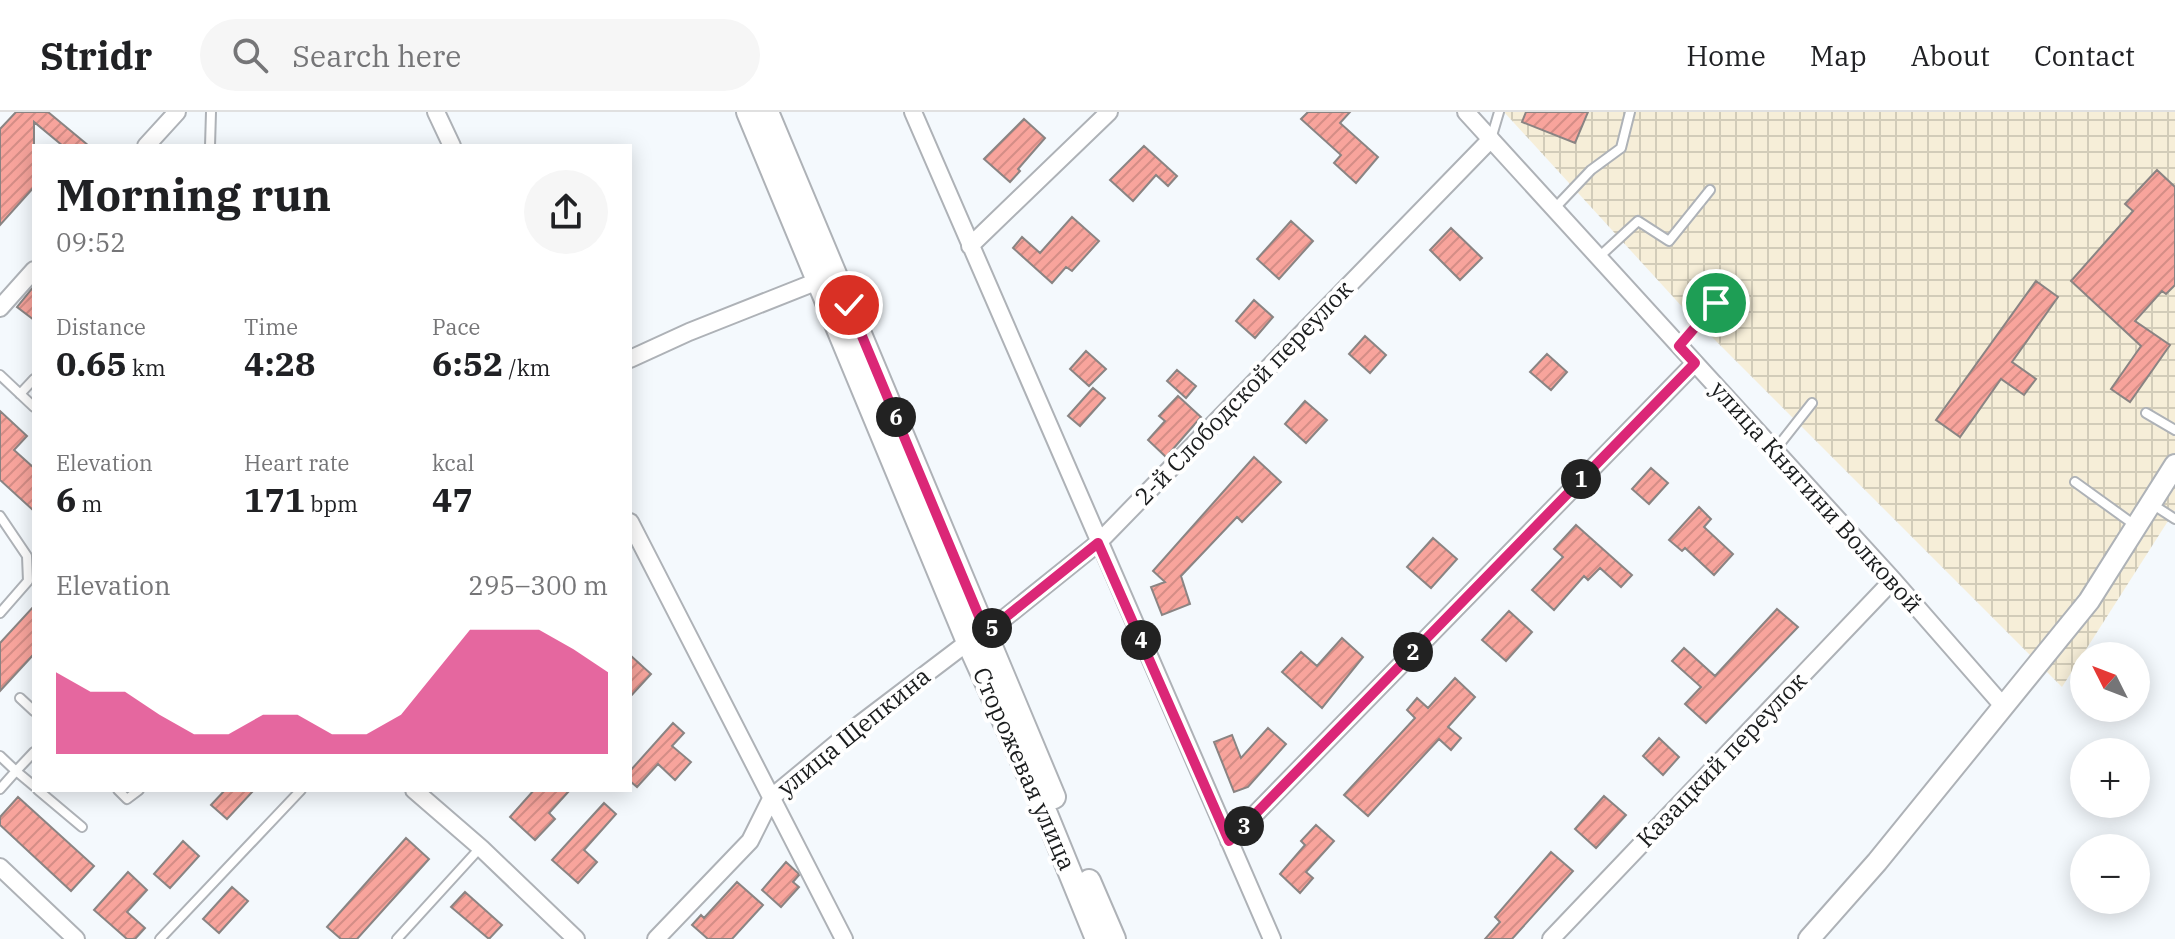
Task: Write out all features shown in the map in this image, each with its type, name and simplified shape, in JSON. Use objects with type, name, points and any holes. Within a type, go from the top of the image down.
[{"type":"main road","name":"Сторожевая улица","points":[[748,112],[818,281],[1114,939]]},
{"type":"main road","name":"Сторожевая улица","points":[[767,112],[1097,939]]},
{"type":"street","points":[[148,144],[177,112]]},
{"type":"street","points":[[436,112],[451,144]]},
{"type":"street","points":[[913,112],[1272,939]]},
{"type":"street","points":[[970,246],[1109,112]]},
{"type":"street","name":"улица Княгини Волковой","points":[[1466,112],[1893,580],[2004,707]]},
{"type":"street","name":"2-й Слободской переулок","points":[[977,637],[1098,543],[1491,139]]},
{"type":"street","points":[[0,308],[32,272]]},
{"type":"street","points":[[632,358],[818,281]]},
{"type":"street","points":[[1229,841],[1695,363]]},
{"type":"street","points":[[1809,939],[1877,862],[2089,601],[2175,465]]},
{"type":"street","points":[[632,526],[844,939]]},
{"type":"street","name":"Казацкий переулок","points":[[1551,939],[1893,580]]},
{"type":"street","name":"улица Щепкина","points":[[656,939],[750,841],[772,797],[860,724],[977,637]]},
{"type":"street","points":[[416,792],[481,848],[576,939]]},
{"type":"street","points":[[0,867],[76,939]]},
{"type":"lane","points":[[210,144],[211,112]]},
{"type":"lane","points":[[1491,139],[1499,112]]},
{"type":"lane","points":[[1554,209],[1591,170],[1621,148],[1630,112]]},
{"type":"lane","points":[[1599,257],[1638,221],[1669,241],[1710,190]]},
{"type":"lane","points":[[1679,346],[1716,303]]},
{"type":"lane","points":[[0,375],[32,405]]},
{"type":"lane","points":[[20,394],[32,381]]},
{"type":"lane","points":[[1775,451],[1812,403]]},
{"type":"lane","points":[[2146,413],[2175,430]]},
{"type":"lane","points":[[2075,482],[2136,526]]},
{"type":"lane","points":[[2150,503],[2175,519]]},
{"type":"lane","points":[[0,516],[27,556],[28,581],[0,613]]},
{"type":"lane","points":[[20,698],[32,709]]},
{"type":"lane","points":[[0,789],[32,754]]},
{"type":"lane","points":[[0,756],[32,785]]},
{"type":"lane","points":[[41,792],[82,827]]},
{"type":"lane","points":[[120,792],[127,799],[136,792]]},
{"type":"lane","points":[[160,939],[299,792]]},
{"type":"lane","points":[[397,939],[481,848]]},
{"type":"shaded area","points":[[1504,112],[2175,112],[2175,510],[2091,642],[2070,642],[2070,674],[2062,687],[1686,311]]},
{"type":"building","points":[[16,112],[48,112],[87,144],[61,144],[34,122],[32,189],[0,225],[0,129]]},
{"type":"building","points":[[1308,112],[1350,112],[1340,123],[1378,157],[1356,183],[1334,163],[1341,155],[1301,119]]},
{"type":"building","points":[[1526,112],[1588,112],[1575,143],[1522,122]]},
{"type":"building","points":[[1024,119],[1045,138],[1010,182],[984,159]]},
{"type":"building","points":[[1144,146],[1177,176],[1168,186],[1156,175],[1133,201],[1110,180]]},
{"type":"building","points":[[2157,170],[2175,187],[2175,285],[2166,294],[2162,291],[2135,321],[2170,345],[2130,402],[2111,389],[2141,346],[2071,281],[2133,211],[2125,204]]},
{"type":"building","points":[[1072,217],[1099,241],[1072,271],[1066,267],[1052,283],[1013,248],[1022,237],[1040,253]]},
{"type":"building","points":[[1291,221],[1313,241],[1279,279],[1257,259]]},
{"type":"building","points":[[1451,228],[1482,258],[1460,280],[1430,250]]},
{"type":"building","points":[[2036,281],[2058,297],[2012,362],[2036,379],[2024,395],[2001,379],[1960,437],[1936,420]]},
{"type":"building","points":[[32,288],[32,318],[17,307]]},
{"type":"building","points":[[1254,300],[1273,317],[1255,338],[1236,321]]},
{"type":"building","points":[[1365,336],[1386,355],[1370,373],[1349,354]]},
{"type":"building","points":[[1086,351],[1106,369],[1089,386],[1070,369]]},
{"type":"building","points":[[1547,354],[1567,372],[1551,390],[1530,372]]},
{"type":"building","points":[[1177,370],[1196,386],[1186,398],[1167,381]]},
{"type":"building","points":[[1093,388],[1105,398],[1080,426],[1068,416]]},
{"type":"building","points":[[1178,396],[1201,417],[1166,457],[1148,440],[1165,421],[1159,416]]},
{"type":"building","points":[[1305,401],[1327,420],[1306,443],[1285,424]]},
{"type":"building","points":[[0,411],[27,436],[14,450],[32,466],[32,509],[0,480]]},
{"type":"building","points":[[1254,457],[1281,482],[1242,522],[1237,517],[1181,576],[1190,604],[1162,615],[1151,587],[1165,582],[1153,571]]},
{"type":"building","points":[[1651,468],[1668,483],[1649,504],[1632,489]]},
{"type":"building","points":[[1699,507],[1711,519],[1704,527],[1733,554],[1714,575],[1685,548],[1682,551],[1669,540]]},
{"type":"building","points":[[1576,525],[1632,575],[1621,587],[1600,568],[1588,580],[1584,576],[1554,610],[1532,590],[1563,557],[1554,549]]},
{"type":"building","points":[[1433,538],[1457,559],[1431,588],[1407,567]]},
{"type":"building","points":[[32,608],[32,656],[0,691],[0,643]]},
{"type":"building","points":[[1777,609],[1798,627],[1706,723],[1685,704],[1701,687],[1672,661],[1684,648],[1715,676]]},
{"type":"building","points":[[1509,611],[1532,632],[1506,661],[1482,640]]},
{"type":"building","points":[[1342,638],[1363,657],[1322,708],[1282,672],[1301,652],[1317,666]]},
{"type":"building","points":[[632,657],[651,674],[632,695]]},
{"type":"building","points":[[1455,678],[1475,697],[1448,727],[1461,738],[1451,750],[1439,739],[1368,816],[1344,795],[1415,718],[1407,710],[1417,698],[1428,708]]},
{"type":"building","points":[[673,723],[684,733],[672,746],[691,762],[675,780],[658,764],[637,787],[632,783],[632,769]]},
{"type":"building","points":[[1268,728],[1286,744],[1248,787],[1234,792],[1214,742],[1232,735],[1241,758]]},
{"type":"building","points":[[1659,738],[1679,757],[1663,775],[1643,756]]},
{"type":"building","points":[[223,792],[252,792],[227,819],[211,805]]},
{"type":"building","points":[[532,792],[568,792],[549,813],[555,819],[535,840],[510,817]]},
{"type":"building","points":[[1604,796],[1626,815],[1596,848],[1575,829]]},
{"type":"building","points":[[18,797],[94,866],[71,891],[0,825],[0,817]]},
{"type":"building","points":[[604,803],[616,814],[584,850],[597,862],[578,883],[552,860]]},
{"type":"building","points":[[1316,825],[1334,841],[1306,872],[1313,878],[1300,893],[1280,874],[1305,845],[1301,841]]},
{"type":"building","points":[[406,838],[429,859],[357,939],[341,939],[327,927]]},
{"type":"building","points":[[183,841],[199,856],[170,888],[154,874]]},
{"type":"building","points":[[1551,852],[1573,871],[1512,939],[1485,939],[1500,922],[1495,917]]},
{"type":"building","points":[[786,862],[798,873],[793,882],[799,887],[781,907],[762,890]]},
{"type":"building","points":[[128,872],[147,890],[127,912],[145,928],[135,939],[127,939],[94,910]]},
{"type":"building","points":[[737,882],[763,905],[732,939],[708,939],[692,925],[701,915],[704,918]]},
{"type":"building","points":[[232,887],[248,901],[219,933],[203,919]]},
{"type":"building","points":[[465,892],[502,925],[489,939],[451,907]]},
{"type":"route","points":[[849,305],[986,633],[1098,543],[1229,841],[1695,363],[1679,346],[1716,303]]}]
